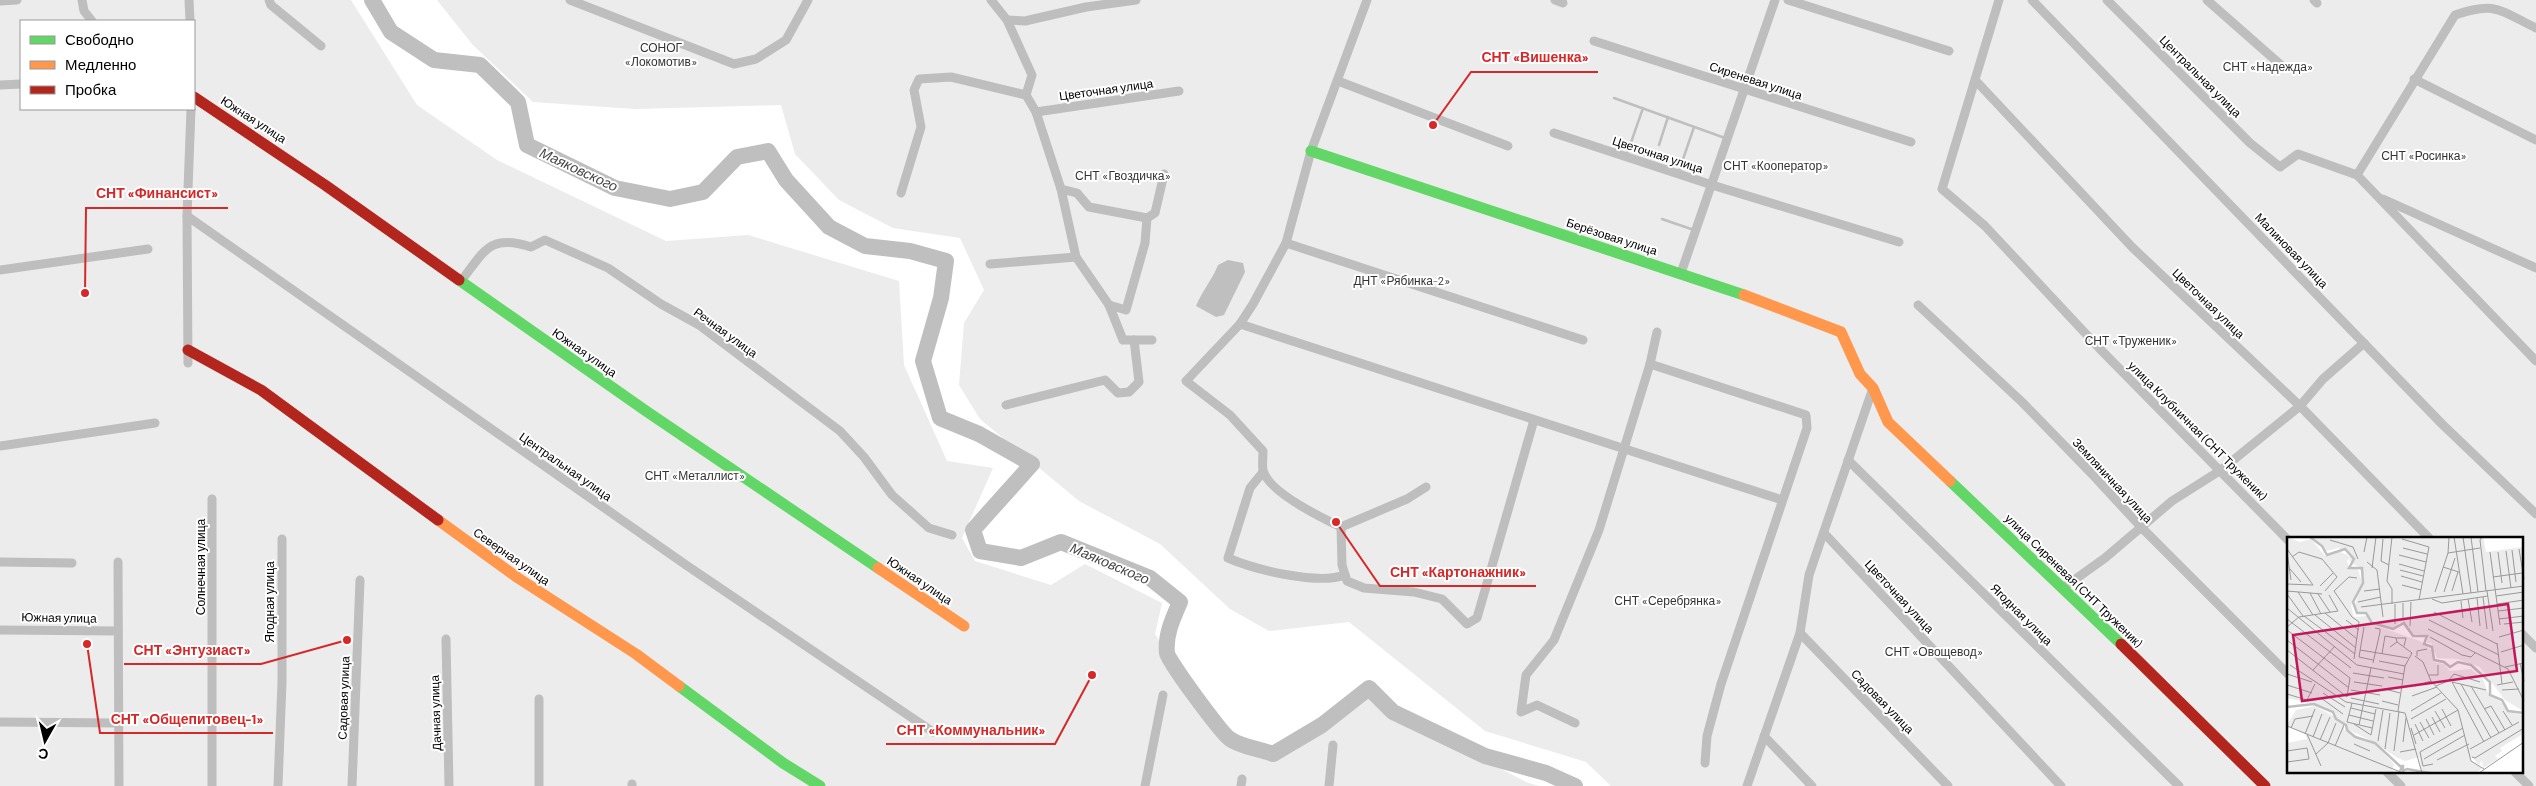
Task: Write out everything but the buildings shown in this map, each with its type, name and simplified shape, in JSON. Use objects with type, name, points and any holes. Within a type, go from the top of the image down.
[{"type":"street","points":[[0,1],[17,0]]},
{"type":"street","points":[[82,0],[84,11],[91,20]]},
{"type":"street","points":[[189,0],[190,20]]},
{"type":"street","points":[[269,0],[271,5],[321,46]]},
{"type":"street","points":[[570,0],[734,64],[756,59],[786,40],[807,0]]},
{"type":"street","points":[[991,0],[1007,20],[1032,75],[1026,94],[1036,112],[1061,189],[1076,257],[1109,305],[1123,340],[1152,340]]},
{"type":"street","points":[[1007,20],[1024,21],[1086,7],[1136,0]]},
{"type":"street","points":[[1345,575],[1334,579],[1308,578],[1240,563],[1228,558],[1250,488],[1263,472],[1263,451],[1230,415],[1186,381],[1240,324],[1253,304],[1286,242],[1311,151],[1367,0]]},
{"type":"street","points":[[1681,273],[1775,0]]},
{"type":"street","points":[[1788,0],[1949,51]]},
{"type":"street","points":[[1976,81],[1999,0]]},
{"type":"street","name":"Малиновая улица","points":[[2032,0],[2442,424],[2536,514]]},
{"type":"street","name":"Центральная улица","points":[[2107,0],[2250,143],[2280,167],[2298,154],[2357,174]]},
{"type":"street","points":[[2207,0],[2282,66]]},
{"type":"street","points":[[2536,28],[2494,8],[2477,8],[2455,15],[2357,174],[2536,360]]},
{"type":"street","name":"Сиреневая улица","points":[[1594,42],[1911,142]]},
{"type":"street","points":[[901,193],[921,127],[914,90],[918,78],[951,77],[1026,94]]},
{"type":"street","points":[[2414,79],[2536,140]]},
{"type":"street","points":[[1338,81],[1508,146]]},
{"type":"street","name":"улица Клубничная (СНТ Труженик)","points":[[1976,81],[1942,189],[1985,226],[2100,349],[2287,539]]},
{"type":"street","name":"Цветочная улица","points":[[1976,81],[2132,247],[2300,406],[2428,537]]},
{"type":"street","points":[[0,85],[20,84]]},
{"type":"street","name":"Цветочная улица","points":[[1036,112],[1179,91]]},
{"type":"street","name":"Южная улица","points":[[195,98],[289,158],[712,457],[964,626]]},
{"type":"street","points":[[188,363],[187,216],[191,110]]},
{"type":"street","name":"Цветочная улица","points":[[1554,133],[1712,185],[1899,242]]},
{"type":"street","name":"Берёзовая улица","points":[[1311,151],[1681,273],[1814,320],[1841,332],[1860,374],[1872,388]]},
{"type":"street","points":[[1061,189],[1077,193],[1089,207],[1147,218],[1154,214],[1164,174]]},
{"type":"street","points":[[2380,198],[2536,268]]},
{"type":"street","name":"Центральная улица","points":[[187,216],[694,571],[933,732]]},
{"type":"street","points":[[1109,305],[1126,310],[1145,243],[1147,218]]},
{"type":"street","name":"Речная улица","points":[[461,281],[485,251],[496,242],[513,241],[531,247],[545,240],[608,268],[661,304],[699,324],[840,431],[864,458],[892,495],[929,528],[952,535]]},
{"type":"street","points":[[1286,242],[1583,340]]},
{"type":"street","points":[[0,270],[148,249]]},
{"type":"street","points":[[990,264],[1076,257]]},
{"type":"street","name":"Земляничная улица","points":[[1918,305],[2022,402],[2091,472],[2140,526],[2287,673]]},
{"type":"street","points":[[1240,324],[1782,500]]},
{"type":"street","points":[[1575,724],[1537,705],[1521,712],[1526,675],[1554,640],[1599,530],[1650,364],[1657,332]]},
{"type":"street","points":[[1006,405],[1105,380],[1118,392],[1130,392],[1139,382],[1134,340]]},
{"type":"street","points":[[2063,588],[2105,558],[2140,526],[2172,501],[2221,470],[2300,406],[2322,379],[2364,343]]},
{"type":"street","name":"Северная улица","points":[[188,350],[261,390],[326,440],[518,578],[636,654],[783,763],[820,786]]},
{"type":"street","points":[[1650,364],[1806,415],[1807,428],[1722,684],[1707,736],[1705,763]]},
{"type":"street","points":[[1747,786],[1800,633],[1809,575],[1872,388]]},
{"type":"street","name":"улица Сиреневая (СНТ Труженик)","points":[[1872,388],[1888,422],[2063,588],[2265,786]]},
{"type":"street","points":[[1341,527],[1342,565],[1347,581],[1364,588],[1414,592],[1442,599],[1467,624],[1478,618],[1534,420]]},
{"type":"street","points":[[0,446],[155,424]]},
{"type":"street","name":"Ягодная улица","points":[[1848,460],[2179,786]]},
{"type":"street","points":[[1263,472],[1275,486],[1302,507],[1341,527]]},
{"type":"street","points":[[1341,527],[1407,499],[1426,487]]},
{"type":"street","name":"Солнечная улица","points":[[212,499],[212,786]]},
{"type":"street","name":"Цветочная улица","points":[[1824,533],[2061,786]]},
{"type":"street","name":"Ягодная улица","points":[[278,786],[282,682],[282,539]]},
{"type":"street","points":[[0,562],[72,562]]},
{"type":"street","points":[[118,562],[119,786]]},
{"type":"street","name":"Садовая улица","points":[[352,786],[360,580]]},
{"type":"street","name":"Южная улица","points":[[0,630],[118,631]]},
{"type":"street","name":"Садовая улица","points":[[1800,633],[1948,786]]},
{"type":"street","points":[[2524,636],[2536,648]]},
{"type":"street","name":"Дачная улица","points":[[446,639],[449,786]]},
{"type":"street","points":[[1145,786],[1163,695]]},
{"type":"street","points":[[538,786],[539,699]]},
{"type":"street","points":[[0,722],[119,723]]},
{"type":"street","points":[[1764,736],[1812,786]]},
{"type":"street","points":[[1329,786],[1333,745]]},
{"type":"street","points":[[2389,774],[2401,786]]},
{"type":"street","points":[[2518,774],[2529,786]]},
{"type":"green space","name":"СНТ «Металлист»","points":[[0,0],[351,0],[417,105],[497,160],[666,241],[748,235],[899,281],[904,365],[947,461],[993,468],[962,538],[975,561],[1051,585],[1085,564],[1162,603],[1155,634],[1210,719],[1230,739],[1273,754],[1369,688],[1395,713],[1526,782],[1539,786],[0,786]]},
{"type":"green space","points":[[437,0],[2536,0],[2536,786],[1611,786],[1586,762],[1485,731],[1349,622],[1269,631],[1230,609],[1160,544],[1079,501],[980,419],[959,385],[964,323],[984,290],[960,238],[893,228],[839,200],[795,154],[781,105],[635,109],[533,102],[472,44]]},
{"type":"shaded area","points":[[1228,260],[1243,263],[1245,272],[1224,315],[1216,317],[1196,306],[1218,265]]},
{"type":"waterway","name":"Маяковского","points":[[372,0],[391,32],[434,60],[480,65],[518,102],[527,145],[615,188],[670,199],[703,192],[737,157],[768,151],[786,180],[829,227],[865,246],[910,251],[946,261],[941,298],[923,361],[940,418],[979,434],[1032,464],[973,530],[980,551],[1021,558],[1061,542],[1150,578],[1180,602],[1168,633],[1167,653],[1170,659],[1207,712],[1234,742],[1273,754],[1322,725],[1369,688],[1393,712],[1485,756],[1546,773],[1575,786]]},
{"type":"waterway","points":[[1614,98],[1725,138]]},
{"type":"waterway","points":[[1627,154],[1643,108]]},
{"type":"waterway","points":[[1659,145],[1668,117]]},
{"type":"waterway","points":[[1681,171],[1679,171],[1694,127]]},
{"type":"waterway","points":[[1662,219],[1694,230]]},
{"type":"traffic: fast","points":[[1311,151],[1744,295]]},
{"type":"traffic: fast","points":[[459,280],[646,411],[878,568]]},
{"type":"traffic: fast","points":[[1950,481],[2121,644]]},
{"type":"traffic: fast","points":[[679,686],[783,763],[820,786]]},
{"type":"traffic: slow","points":[[1744,295],[1841,332],[1860,374],[1873,388],[1888,422],[1950,481]]},
{"type":"traffic: slow","points":[[438,520],[518,578],[636,654],[679,686]]},
{"type":"traffic: slow","points":[[878,568],[964,626]]},
{"type":"traffic: jam","points":[[195,98],[325,185],[459,280]]},
{"type":"traffic: jam","points":[[188,350],[261,390],[438,520]]},
{"type":"traffic: jam","points":[[2121,644],[2265,786]]},
{"type":"place","name":"СНТ «Вишенка»","points":[[1433,125]]},
{"type":"place","name":"СНТ «Финансист»","points":[[85,293]]},
{"type":"place","name":"СНТ «Картонажник»","points":[[1336,522]]},
{"type":"place","name":"СНТ «Энтузиаст»","points":[[347,640]]},
{"type":"place","name":"СНТ «Общепитовец-1»","points":[[87,644]]},
{"type":"place","name":"СНТ «Коммунальник»","points":[[1092,675]]},
{"type":"park label","name":"СОНОГ «Локомотив»","points":[[661,54]]},
{"type":"park label","name":"СНТ «Надежда»","points":[[2268,66]]},
{"type":"park label","name":"СНТ «Росинка»","points":[[2424,155]]},
{"type":"park label","name":"СНТ «Кооператор»","points":[[1776,165]]},
{"type":"park label","name":"СНТ «Гвоздичка»","points":[[1123,175]]},
{"type":"park label","name":"ДНТ «Рябинка-2»","points":[[1402,280]]},
{"type":"park label","name":"СНТ «Труженик»","points":[[2131,340]]},
{"type":"park label","name":"СНТ «Серебрянка»","points":[[1668,600]]},
{"type":"park label","name":"СНТ «Овощевод»","points":[[1934,651]]}]
